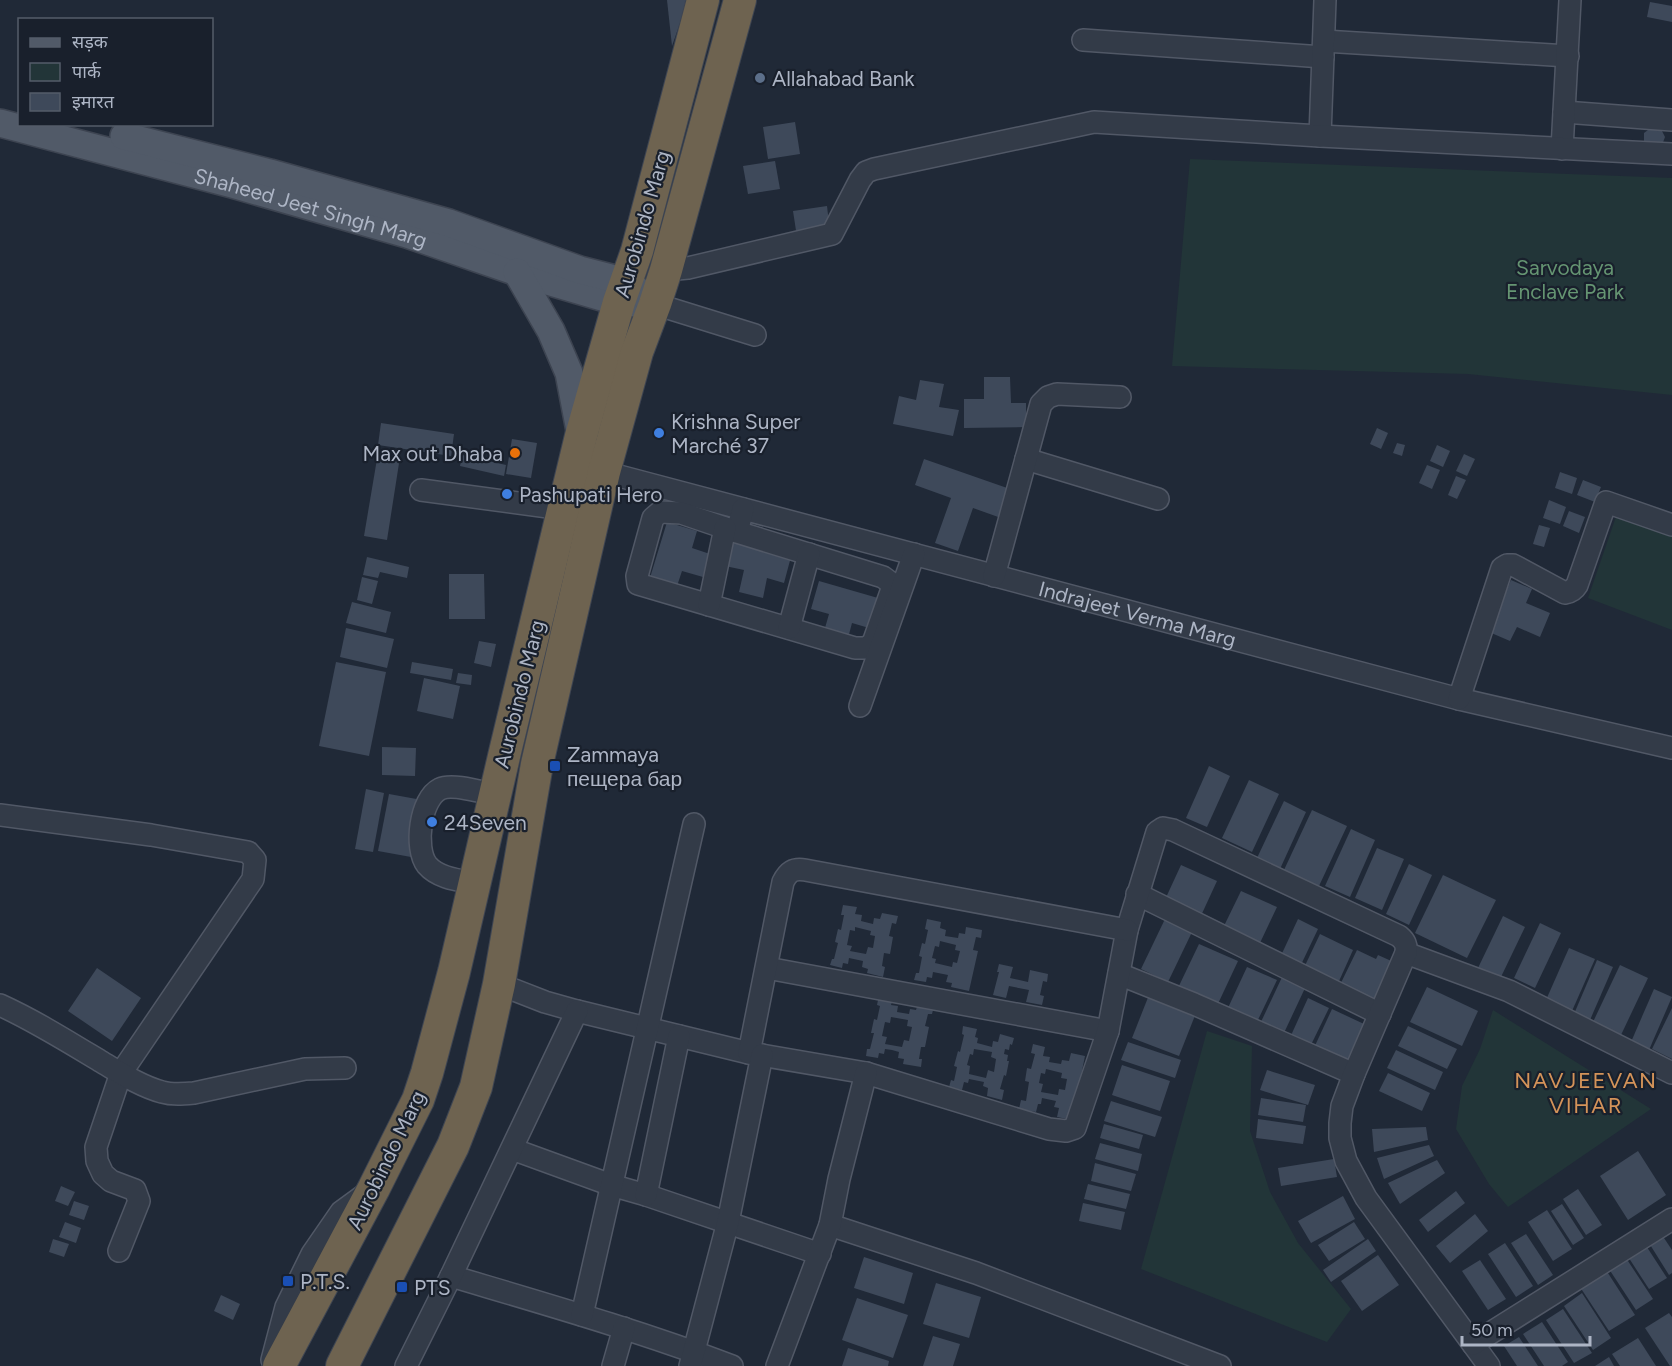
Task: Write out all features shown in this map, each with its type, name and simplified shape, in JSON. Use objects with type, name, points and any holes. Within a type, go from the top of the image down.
[{"type":"highway","name":"Aurobindo Marg","points":[[279,1366],[418,1100],[454,972],[581,436],[637,251],[704,0]]},
{"type":"highway","name":"Aurobindo Marg","points":[[342,1366],[453,1146],[476,1087],[499,984],[537,764],[604,472],[637,351],[666,270],[740,0]]},
{"type":"main road","points":[[0,105],[18,110]]},
{"type":"main road","name":"Shaheed Jeet Singh Marg","points":[[0,123],[232,184],[407,234],[517,272],[623,292]]},
{"type":"main road","name":"Shaheed Jeet Singh Marg","points":[[85,126],[270,173],[450,224],[580,270],[623,292]]},
{"type":"main road","points":[[517,272],[551,331],[566,364],[581,436]]},
{"type":"main road","points":[[623,292],[655,304]]},
{"type":"street","points":[[1320,136],[1325,0]]},
{"type":"street","points":[[1562,149],[1570,0]]},
{"type":"street","points":[[1083,40],[1568,56]]},
{"type":"street","points":[[1564,112],[1672,120]]},
{"type":"street","points":[[666,270],[688,268],[832,234],[860,180],[866,172],[874,169],[1094,122],[1672,154]]},
{"type":"street","points":[[655,304],[756,335]]},
{"type":"street","points":[[994,576],[1041,404],[1048,396],[1057,394],[1120,397]]},
{"type":"street","points":[[1026,459],[1158,499]]},
{"type":"street","name":"Indrajeet Verma Marg","points":[[604,472],[1459,699],[1672,748]]},
{"type":"street","points":[[421,490],[563,510]]},
{"type":"street","points":[[1459,699],[1504,566],[1513,565],[1565,593],[1574,590],[1577,585],[1606,502],[1672,525]]},
{"type":"street","points":[[709,605],[731,530],[743,509]]},
{"type":"street","points":[[660,512],[681,513],[731,530],[883,577],[891,583],[892,589],[873,643],[866,648],[855,648],[638,584],[637,576],[653,519],[660,512]]},
{"type":"street","points":[[789,628],[809,554]]},
{"type":"street","points":[[860,706],[914,554]]},
{"type":"street","points":[[474,883],[442,876],[427,864],[421,850],[420,827],[429,798],[441,788],[457,787],[495,795]]},
{"type":"street","points":[[0,815],[151,835],[248,852],[255,860],[253,879],[121,1073],[96,1147],[97,1161],[103,1174],[135,1190],[139,1201],[119,1251]]},
{"type":"street","points":[[582,1315],[694,824]]},
{"type":"street","points":[[499,984],[545,1002],[577,1011],[755,1054],[866,1073],[1049,1129],[1066,1131],[1075,1128],[1108,1030],[1127,930],[1157,832],[1163,828],[1169,828],[1399,936],[1406,945],[1406,953],[1342,1106],[1340,1138],[1346,1161],[1366,1198],[1489,1366]]},
{"type":"street","points":[[691,1359],[728,1222],[767,968],[783,882],[787,874],[799,869],[1127,930]]},
{"type":"street","points":[[1137,894],[1380,1014]]},
{"type":"street","points":[[1406,953],[1509,992],[1672,1073]]},
{"type":"street","points":[[767,968],[1108,1030]]},
{"type":"street","points":[[1119,974],[1354,1074]]},
{"type":"street","points":[[0,1005],[121,1073],[153,1089],[176,1094],[194,1093],[305,1069],[345,1068]]},
{"type":"street","points":[[406,1366],[577,1011]]},
{"type":"street","points":[[646,1195],[679,1036]]},
{"type":"street","points":[[777,1366],[830,1225],[839,1179],[866,1073]]},
{"type":"street","points":[[512,1149],[611,1185],[820,1254]]},
{"type":"street","points":[[270,1366],[286,1307],[312,1254],[341,1212],[374,1188]]},
{"type":"street","points":[[1473,1344],[1672,1219]]},
{"type":"street","points":[[830,1225],[976,1273],[1220,1366]]},
{"type":"street","points":[[451,1275],[624,1328],[691,1359],[732,1366]]},
{"type":"street","points":[[613,1366],[624,1328]]},
{"type":"green space","name":"Sarvodaya Enclave Park","points":[[1190,159],[1672,178],[1672,395],[1468,374],[1172,366]]},
{"type":"green space","points":[[1619,508],[1672,526],[1672,630],[1588,598]]},
{"type":"green space","points":[[1493,1010],[1651,1109],[1508,1207],[1489,1184],[1456,1129],[1462,1086],[1480,1049]]},
{"type":"green space","points":[[1207,1031],[1252,1046],[1250,1131],[1270,1192],[1298,1243],[1351,1309],[1327,1342],[1141,1269]]},
{"type":"building","points":[[667,0],[688,0],[672,46]]},
{"type":"building","points":[[1650,2],[1672,6],[1672,22],[1647,17]]},
{"type":"building","points":[[795,122],[800,154],[768,159],[763,127]]},
{"type":"building","points":[[1652,127],[1662,131],[1665,137],[1662,145],[1644,143],[1644,133]]},
{"type":"building","points":[[775,161],[780,189],[748,194],[743,166]]},
{"type":"building","points":[[827,206],[830,232],[797,237],[793,211]]},
{"type":"building","points":[[984,377],[1010,377],[1011,403],[1026,403],[1026,427],[964,428],[964,399],[984,399]]},
{"type":"building","points":[[920,380],[944,384],[939,407],[959,410],[953,436],[893,424],[899,396],[916,400]]},
{"type":"building","points":[[381,423],[454,434],[451,456],[378,445]]},
{"type":"building","points":[[1377,428],[1388,433],[1381,449],[1370,444]]},
{"type":"building","points":[[512,439],[537,443],[531,478],[506,474]]},
{"type":"building","points":[[1397,443],[1405,445],[1402,456],[1393,453]]},
{"type":"building","points":[[1437,445],[1450,451],[1443,467],[1430,461]]},
{"type":"building","points":[[378,453],[400,457],[387,540],[364,536]]},
{"type":"building","points":[[1464,454],[1475,459],[1467,476],[1456,471]]},
{"type":"building","points":[[462,455],[506,465],[504,476],[460,466]]},
{"type":"building","points":[[924,459],[1010,489],[1001,518],[973,508],[958,551],[935,543],[951,498],[915,485]]},
{"type":"building","points":[[1427,465],[1440,470],[1432,489],[1419,483]]},
{"type":"building","points":[[1560,472],[1577,478],[1572,494],[1555,488]]},
{"type":"building","points":[[1456,476],[1466,480],[1457,499],[1448,495]]},
{"type":"building","points":[[1583,480],[1601,487],[1595,502],[1577,495]]},
{"type":"building","points":[[1549,500],[1566,507],[1560,524],[1543,518]]},
{"type":"building","points":[[1569,511],[1585,517],[1579,533],[1563,526]]},
{"type":"building","points":[[667,522],[697,531],[692,548],[710,554],[703,577],[682,571],[676,589],[649,581]]},
{"type":"building","points":[[1539,525],[1550,528],[1544,547],[1533,544]]},
{"type":"building","points":[[732,538],[792,553],[784,583],[767,578],[763,598],[739,592],[744,570],[725,566]]},
{"type":"building","points":[[367,557],[409,567],[407,578],[380,572],[378,578],[363,575]]},
{"type":"building","points":[[449,574],[484,574],[485,619],[449,619]]},
{"type":"building","points":[[362,577],[378,581],[372,604],[357,600]]},
{"type":"building","points":[[1511,580],[1532,589],[1526,603],[1550,613],[1540,637],[1517,627],[1510,641],[1489,632]]},
{"type":"building","points":[[819,581],[878,598],[869,628],[852,623],[847,642],[823,635],[829,614],[811,609]]},
{"type":"building","points":[[352,602],[391,612],[386,633],[346,623]]},
{"type":"building","points":[[346,628],[394,639],[387,668],[340,657]]},
{"type":"building","points":[[479,641],[496,644],[491,667],[474,663]]},
{"type":"building","points":[[336,662],[386,672],[369,756],[319,746]]},
{"type":"building","points":[[412,662],[453,669],[451,680],[410,673]]},
{"type":"building","points":[[458,673],[472,675],[471,685],[456,683]]},
{"type":"building","points":[[424,678],[460,686],[453,719],[417,711]]},
{"type":"building","points":[[382,747],[416,748],[415,776],[382,775]]},
{"type":"building","points":[[1209,766],[1230,776],[1207,827],[1186,818]]},
{"type":"building","points":[[1249,780],[1279,794],[1252,852],[1222,838]]},
{"type":"building","points":[[366,789],[384,793],[373,852],[355,849]]},
{"type":"building","points":[[389,794],[422,800],[411,857],[378,851]]},
{"type":"building","points":[[1284,801],[1306,812],[1280,869],[1257,858]]},
{"type":"building","points":[[1312,810],[1347,826],[1319,886],[1284,870]]},
{"type":"building","points":[[1351,829],[1375,840],[1350,897],[1325,886]]},
{"type":"building","points":[[1377,848],[1404,859],[1382,910],[1355,898]]},
{"type":"building","points":[[1409,864],[1432,875],[1409,925],[1386,914]]},
{"type":"building","points":[[1181,865],[1217,881],[1199,920],[1163,904]]},
{"type":"building","points":[[1443,875],[1496,900],[1467,958],[1415,933]]},
{"type":"building","points":[[1241,891],[1277,907],[1259,945],[1223,928]]},
{"type":"building","points":[[843,905],[857,907],[855,914],[862,915],[861,921],[873,924],[874,918],[880,919],[882,913],[898,916],[896,924],[892,923],[889,936],[893,937],[890,954],[884,953],[883,977],[867,973],[868,969],[862,967],[863,961],[849,958],[848,964],[843,963],[842,968],[830,965],[838,943],[835,942],[838,929],[841,930],[844,915],[841,915]],"holes":[[[855,927],[871,931],[870,935],[875,936],[873,948],[868,947],[866,954],[850,951],[852,946],[847,945],[850,930],[855,931]]]},
{"type":"building","points":[[1503,916],[1525,927],[1500,979],[1478,968]]},
{"type":"building","points":[[927,919],[941,922],[940,928],[946,930],[945,936],[958,938],[959,933],[965,934],[966,927],[982,930],[981,938],[976,937],[973,950],[978,951],[969,991],[951,987],[952,983],[946,982],[948,975],[933,972],[932,978],[927,977],[926,982],[914,980],[916,973],[919,973],[922,957],[919,956],[928,930],[925,929]],"holes":[[[940,941],[956,945],[955,950],[960,951],[957,963],[953,962],[952,967],[935,963],[936,959],[932,958],[935,946],[939,947]]]},
{"type":"building","points":[[1165,919],[1192,932],[1168,982],[1141,969]]},
{"type":"building","points":[[1298,919],[1318,929],[1298,971],[1278,962]]},
{"type":"building","points":[[1540,923],[1561,933],[1535,988],[1514,978]]},
{"type":"building","points":[[1320,934],[1353,950],[1335,990],[1301,974]]},
{"type":"building","points":[[1199,944],[1238,961],[1216,1008],[1177,990]]},
{"type":"building","points":[[1569,948],[1595,959],[1572,1011],[1546,1000]]},
{"type":"building","points":[[1357,950],[1376,959],[1378,955],[1398,964],[1378,1006],[1337,991]]},
{"type":"building","points":[[1597,960],[1613,967],[1590,1020],[1574,1014]]},
{"type":"building","points":[[999,964],[1013,967],[1010,978],[1028,982],[1030,970],[1048,974],[1047,982],[1043,981],[1040,995],[1044,996],[1042,1005],[1026,1002],[1029,990],[1009,986],[1006,998],[993,995]]},
{"type":"building","points":[[1620,965],[1648,978],[1621,1035],[1593,1022]]},
{"type":"building","points":[[1247,967],[1277,980],[1256,1024],[1227,1010]]},
{"type":"building","points":[[97,968],[141,998],[112,1041],[68,1011]]},
{"type":"building","points":[[1283,975],[1306,986],[1283,1035],[1260,1024]]},
{"type":"building","points":[[1427,987],[1478,1011],[1462,1046],[1410,1022]]},
{"type":"building","points":[[1654,989],[1672,997],[1649,1050],[1631,1042]]},
{"type":"building","points":[[879,995],[893,998],[891,1005],[898,1006],[897,1012],[909,1014],[910,1009],[916,1010],[918,1003],[934,1006],[932,1014],[928,1014],[925,1026],[929,1027],[925,1047],[921,1047],[919,1059],[922,1059],[921,1067],[903,1064],[904,1059],[898,1058],[899,1052],[892,1050],[885,1049],[884,1054],[879,1053],[878,1058],[866,1056],[874,1033],[871,1033],[874,1019],[877,1020],[880,1006],[877,1005]],"holes":[[[891,1017],[908,1020],[907,1026],[912,1027],[909,1041],[904,1040],[902,1047],[885,1044],[887,1037],[882,1036],[885,1022],[890,1023]]]},
{"type":"building","points":[[1149,995],[1196,1013],[1179,1056],[1132,1038]]},
{"type":"building","points":[[1308,998],[1329,1008],[1308,1051],[1288,1042]]},
{"type":"building","points":[[1672,1008],[1672,1059],[1652,1049]]},
{"type":"building","points":[[1332,1009],[1364,1024],[1345,1065],[1313,1050]]},
{"type":"building","points":[[963,1026],[977,1029],[975,1037],[978,1038],[977,1043],[992,1047],[993,1041],[998,1042],[1000,1034],[1014,1038],[1009,1050],[1005,1049],[1004,1054],[1008,1055],[1007,1061],[1009,1061],[1000,1089],[1004,1090],[1002,1100],[987,1096],[988,1088],[983,1086],[984,1082],[969,1079],[968,1083],[964,1082],[962,1090],[949,1087],[951,1080],[954,1081],[957,1067],[954,1066],[958,1051],[960,1052],[964,1035],[962,1034]],"holes":[[[974,1049],[992,1052],[991,1057],[996,1059],[994,1072],[988,1070],[986,1078],[969,1074],[970,1066],[967,1065]]]},
{"type":"building","points":[[1408,1026],[1457,1049],[1447,1069],[1398,1046]]},
{"type":"building","points":[[1128,1042],[1181,1060],[1175,1078],[1121,1060]]},
{"type":"building","points":[[1033,1044],[1045,1047],[1043,1056],[1050,1057],[1049,1062],[1061,1064],[1062,1060],[1069,1061],[1071,1053],[1085,1056],[1072,1120],[1057,1117],[1059,1108],[1054,1107],[1056,1101],[1042,1098],[1036,1112],[1019,1109],[1021,1100],[1026,1101],[1029,1082],[1025,1081],[1027,1068],[1031,1069],[1035,1054],[1031,1053]],"holes":[[[1046,1069],[1062,1073],[1061,1078],[1067,1079],[1065,1090],[1059,1089],[1058,1095],[1041,1092],[1043,1084],[1039,1083],[1041,1073],[1045,1074]]]},
{"type":"building","points":[[1396,1050],[1443,1072],[1435,1090],[1387,1068]]},
{"type":"building","points":[[1122,1065],[1170,1081],[1160,1111],[1112,1095]]},
{"type":"building","points":[[1267,1070],[1315,1085],[1308,1105],[1260,1090]]},
{"type":"building","points":[[1388,1073],[1430,1093],[1422,1111],[1379,1091]]},
{"type":"building","points":[[1261,1098],[1306,1105],[1303,1122],[1258,1115]]},
{"type":"building","points":[[1111,1101],[1162,1117],[1155,1137],[1104,1121]]},
{"type":"building","points":[[1258,1119],[1306,1126],[1303,1144],[1256,1138]]},
{"type":"building","points":[[1104,1124],[1143,1135],[1139,1149],[1100,1138]]},
{"type":"building","points":[[1426,1127],[1428,1140],[1374,1152],[1372,1129]]},
{"type":"building","points":[[1100,1143],[1142,1154],[1138,1171],[1095,1159]]},
{"type":"building","points":[[1429,1145],[1434,1156],[1384,1179],[1377,1158]]},
{"type":"building","points":[[1638,1151],[1666,1195],[1628,1220],[1600,1176]]},
{"type":"building","points":[[1334,1159],[1337,1177],[1281,1186],[1278,1168]]},
{"type":"building","points":[[1437,1160],[1445,1173],[1400,1204],[1388,1183]]},
{"type":"building","points":[[1095,1163],[1136,1174],[1131,1191],[1091,1181]]},
{"type":"building","points":[[1088,1184],[1130,1194],[1126,1209],[1084,1199]]},
{"type":"building","points":[[61,1186],[75,1192],[68,1206],[55,1201]]},
{"type":"building","points":[[1578,1189],[1602,1225],[1586,1235],[1563,1199]]},
{"type":"building","points":[[1456,1191],[1465,1203],[1428,1232],[1419,1220]]},
{"type":"building","points":[[1343,1196],[1355,1219],[1311,1243],[1298,1221]]},
{"type":"building","points":[[74,1201],[89,1206],[84,1220],[69,1215]]},
{"type":"building","points":[[1083,1203],[1125,1212],[1121,1230],[1079,1221]]},
{"type":"building","points":[[1562,1204],[1584,1238],[1573,1245],[1551,1211]]},
{"type":"building","points":[[1547,1210],[1572,1249],[1553,1261],[1528,1222]]},
{"type":"building","points":[[1475,1214],[1488,1231],[1450,1263],[1436,1246]]},
{"type":"building","points":[[65,1222],[81,1228],[76,1243],[59,1237]]},
{"type":"building","points":[[1354,1222],[1365,1239],[1329,1261],[1318,1245]]},
{"type":"building","points":[[1526,1234],[1553,1275],[1538,1285],[1511,1243]]},
{"type":"building","points":[[1662,1235],[1672,1250],[1672,1273],[1669,1275],[1649,1243]]},
{"type":"building","points":[[53,1239],[69,1244],[64,1257],[49,1252]]},
{"type":"building","points":[[1368,1239],[1376,1251],[1331,1282],[1323,1270]]},
{"type":"building","points":[[1643,1241],[1667,1278],[1649,1289],[1625,1252]]},
{"type":"building","points":[[1505,1243],[1533,1286],[1516,1297],[1488,1254]]},
{"type":"building","points":[[1378,1255],[1399,1285],[1362,1311],[1341,1281]]},
{"type":"building","points":[[1624,1255],[1653,1299],[1636,1310],[1607,1266]]},
{"type":"building","points":[[864,1257],[913,1273],[904,1304],[854,1288]]},
{"type":"building","points":[[1480,1260],[1506,1299],[1488,1310],[1462,1271]]},
{"type":"building","points":[[1606,1270],[1635,1315],[1609,1331],[1580,1287]]},
{"type":"building","points":[[936,1283],[981,1297],[969,1338],[923,1324]]},
{"type":"building","points":[[1582,1293],[1611,1338],[1593,1350],[1564,1306]]},
{"type":"building","points":[[221,1295],[240,1304],[233,1320],[214,1311]]},
{"type":"building","points":[[857,1298],[908,1315],[893,1358],[842,1340]]},
{"type":"building","points":[[1563,1309],[1592,1353],[1574,1363],[1546,1320]]},
{"type":"building","points":[[1669,1313],[1672,1317],[1672,1366],[1645,1328]]},
{"type":"building","points":[[1542,1322],[1568,1362],[1562,1366],[1544,1366],[1523,1334]]},
{"type":"building","points":[[933,1336],[960,1344],[953,1366],[923,1366]]},
{"type":"building","points":[[1519,1337],[1538,1366],[1517,1366],[1504,1346]]},
{"type":"building","points":[[1638,1338],[1656,1366],[1620,1366],[1612,1354]]},
{"type":"building","points":[[848,1348],[889,1361],[888,1366],[842,1366]]},
{"type":"building","points":[[1609,1357],[1614,1366],[1595,1366]]},
{"type":"place","name":"Allahabad Bank","points":[[760,78]]},
{"type":"place","name":"Krishna Super Marché 37","points":[[659,433]]},
{"type":"place","name":"Max out Dhaba","points":[[515,453]]},
{"type":"place","name":"Pashupati Hero","points":[[507,494]]},
{"type":"place","name":"Zammaya пещера бар","points":[[555,766]]},
{"type":"place","name":"24Seven","points":[[432,822]]},
{"type":"place","name":"P.T.S.","points":[[288,1281]]},
{"type":"place","name":"PTS","points":[[402,1287]]},
{"type":"district","name":"NAVJEEVAN VIHAR","points":[[1586,1092]]}]
